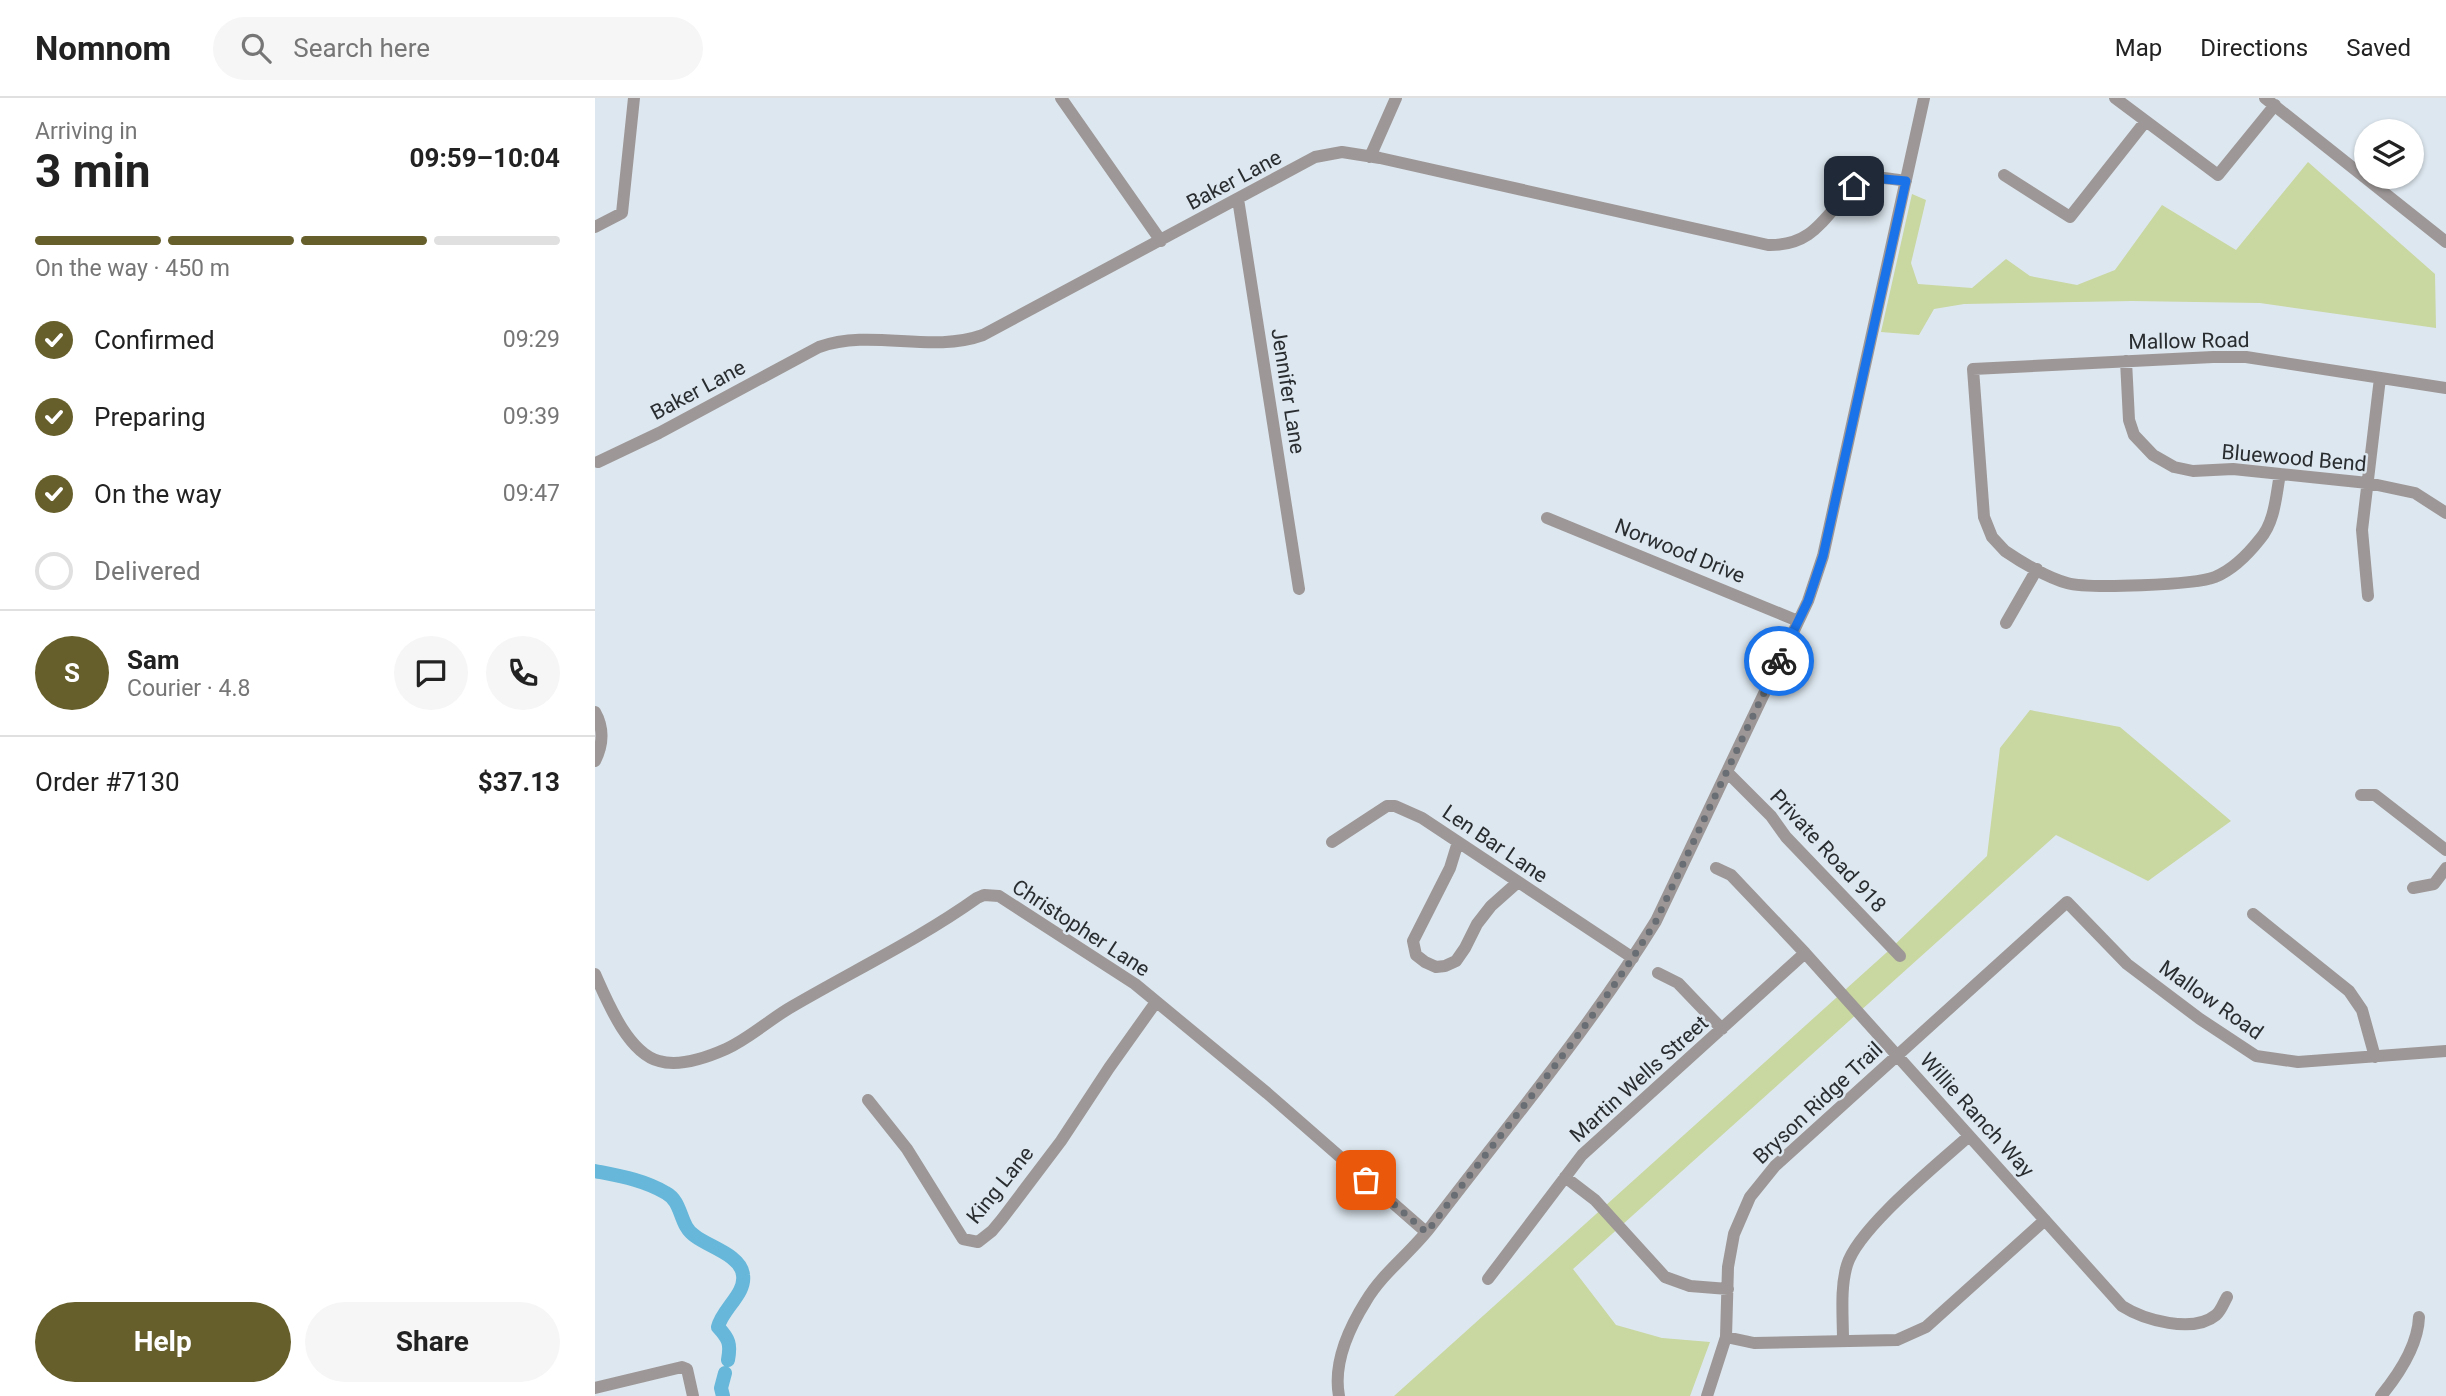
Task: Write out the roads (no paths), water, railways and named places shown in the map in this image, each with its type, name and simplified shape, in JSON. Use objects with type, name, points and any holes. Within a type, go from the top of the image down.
[{"type":"street","points":[[595,227],[622,213],[634,98]]},
{"type":"street","points":[[1061,98],[1161,241]]},
{"type":"street","points":[[1370,157],[1396,98]]},
{"type":"street","points":[[1339,1396],[1339,1363],[1360,1310],[1376,1286],[1426,1232],[1535,1092],[1633,958],[1656,921],[1808,601],[1823,556],[1924,98]]},
{"type":"street","points":[[2115,98],[2218,175],[2270,102],[2446,242]]},
{"type":"street","points":[[2004,175],[2070,218],[2091,187],[2145,122]]},
{"type":"street","name":"Baker Lane","points":[[598,461],[659,433],[819,347],[849,339],[930,342],[968,340],[983,335],[1320,155],[1342,152],[1370,157],[1768,246],[1790,243],[1811,234],[1854,186],[1865,180],[1877,177],[1906,181]]},
{"type":"street","name":"Jennifer Lane","points":[[1238,200],[1299,589]]},
{"type":"street","name":"Mallow Road","points":[[2037,569],[1998,546],[1987,528],[1982,505],[1973,369],[2246,357],[2446,388]]},
{"type":"street","name":"Bluewood Bend","points":[[2126,361],[2129,420],[2134,435],[2153,455],[2184,471],[2233,469],[2368,483],[2415,493],[2446,513]]},
{"type":"street","points":[[2368,596],[2362,530],[2380,378]]},
{"type":"street","points":[[2006,624],[2037,569],[2064,583],[2087,586],[2195,582],[2217,576],[2233,565],[2266,531],[2280,474]]},
{"type":"street","name":"Norwood Drive","points":[[1547,518],[1798,621]]},
{"type":"street","points":[[595,761],[601,748],[601,724],[596,712]]},
{"type":"street","name":"Private Road 918","points":[[1727,772],[1900,956]]},
{"type":"street","points":[[2361,795],[2375,795],[2446,850]]},
{"type":"street","name":"Len Bar Lane","points":[[1332,842],[1381,809],[1395,806],[1422,818],[1633,958]]},
{"type":"street","points":[[1458,842],[1450,868],[1413,941],[1416,955],[1425,962],[1436,967],[1455,961],[1491,906],[1518,882]]},
{"type":"street","name":"Willie Ranch Way","points":[[1716,868],[1731,875],[1805,954],[2122,1306],[2144,1318],[2176,1324],[2204,1321],[2217,1315],[2227,1297]]},
{"type":"street","points":[[2413,888],[2434,884],[2446,869]]},
{"type":"street","name":"Christopher Lane","points":[[595,974],[605,998],[632,1043],[640,1051],[660,1062],[682,1062],[723,1051],[737,1044],[770,1019],[977,898],[992,895],[1003,898],[1135,984],[1426,1232]]},
{"type":"street","name":"Mallow Road","points":[[2067,902],[2127,964],[2200,1019],[2256,1056],[2298,1062],[2446,1051]]},
{"type":"street","name":"Bryson Ridge Trail","points":[[1707,1396],[1726,1337],[1728,1266],[1734,1234],[1750,1197],[1775,1166],[2067,902]]},
{"type":"street","points":[[2253,914],[2349,992],[2362,1010],[2375,1057]]},
{"type":"street","name":"Martin Wells Street","points":[[1488,1279],[1581,1155],[1805,954]]},
{"type":"street","points":[[1658,972],[1678,983],[1722,1029]]},
{"type":"street","name":"King Lane","points":[[868,1100],[907,1149],[963,1239],[966,1242],[978,1242],[1002,1219],[1066,1134],[1156,1002]]},
{"type":"street","points":[[1843,1340],[1844,1279],[1846,1265],[1855,1245],[1880,1218],[1969,1136]]},
{"type":"street","points":[[1565,1177],[1595,1200],[1665,1277],[1690,1286],[1728,1289]]},
{"type":"street","points":[[1726,1337],[1754,1343],[1897,1340],[1926,1328],[2045,1220]]},
{"type":"street","points":[[2381,1396],[2401,1369],[2419,1332],[2419,1317]]},
{"type":"street","points":[[595,1388],[682,1367],[687,1369],[690,1375],[693,1396]]},
{"type":"waterway","points":[[595,1171],[640,1182],[666,1193],[675,1202],[690,1232],[737,1262],[743,1275],[741,1289],[718,1327],[728,1342],[728,1360]]},
{"type":"waterway","points":[[723,1396],[721,1388],[725,1373]]}]
